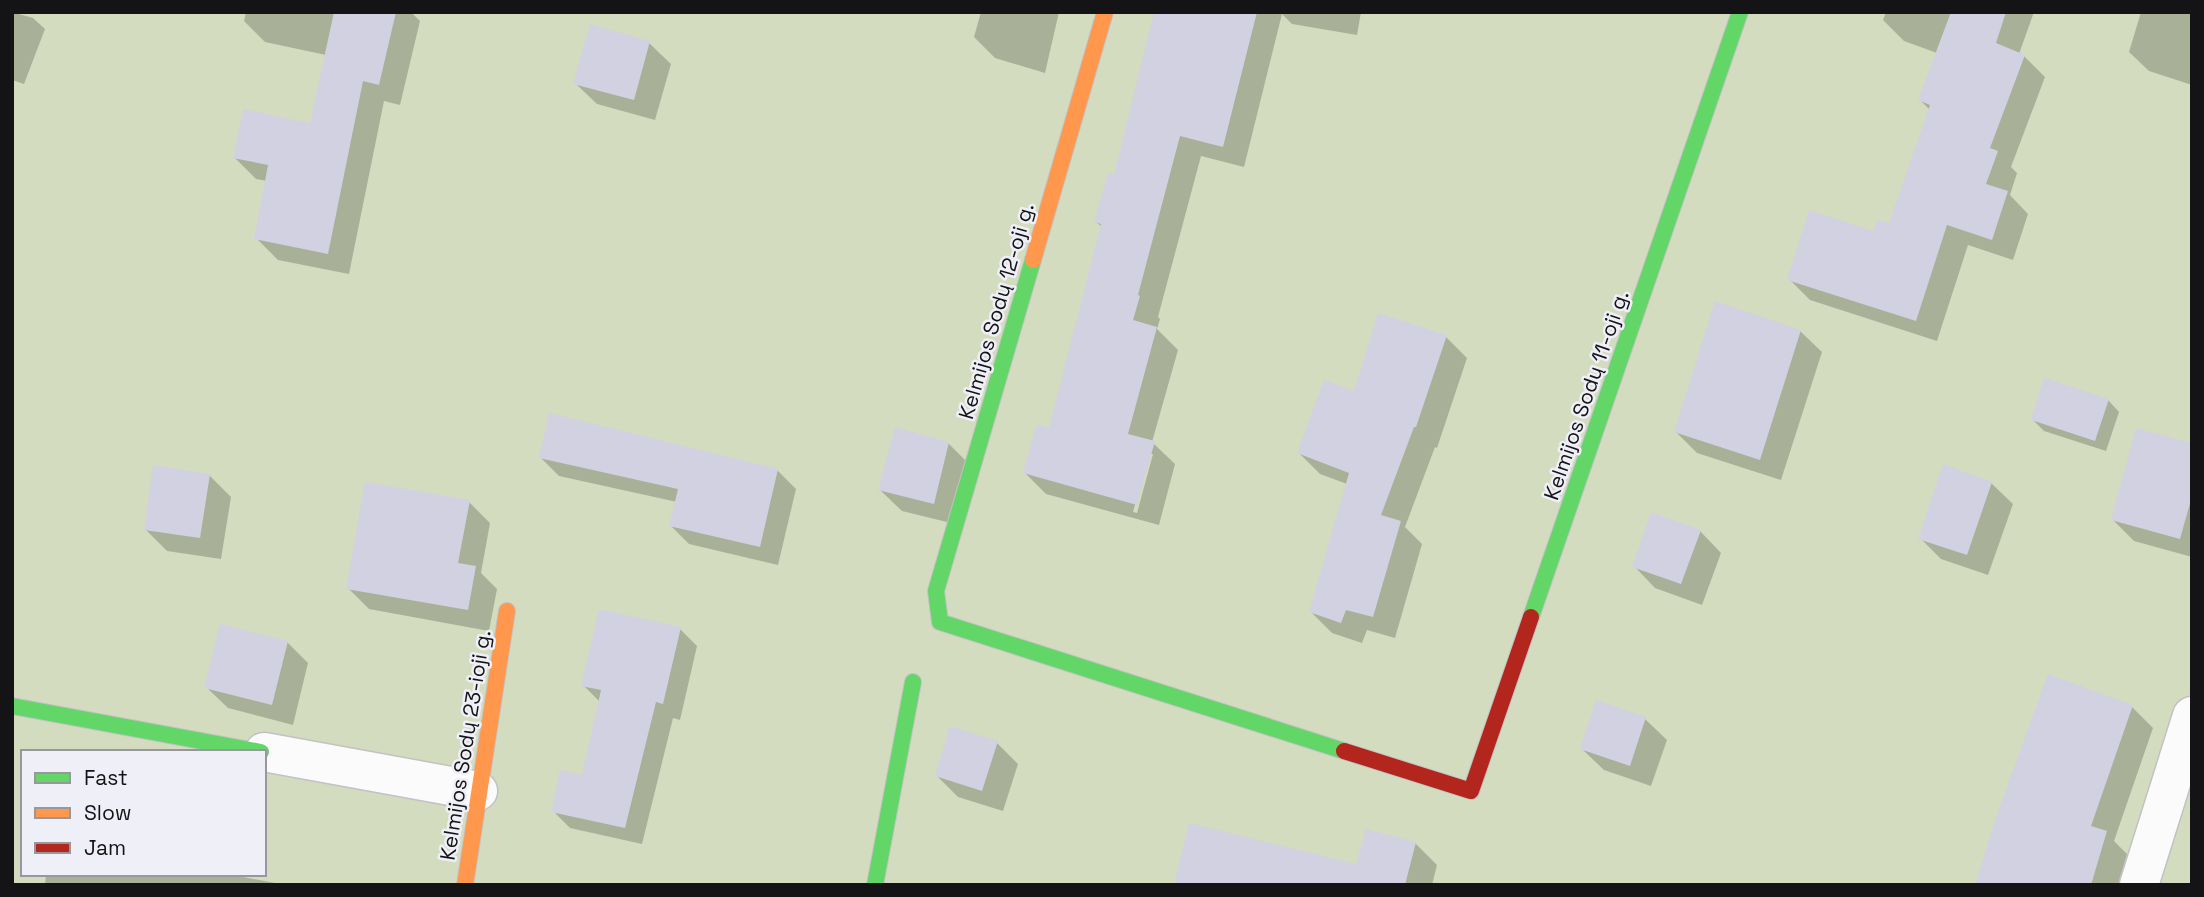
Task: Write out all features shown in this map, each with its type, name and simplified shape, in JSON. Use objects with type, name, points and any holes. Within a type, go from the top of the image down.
[{"type":"street","name":"Kelmijos Sodų 12-oji g.","points":[[1105,12],[936,591],[940,622],[1471,791]]},
{"type":"street","name":"Kelmijos Sodų 11-oji g.","points":[[1471,791],[1740,12]]},
{"type":"street","name":"Kelmijos Sodų 23-ioji g.","points":[[465,885],[507,611]]},
{"type":"street","points":[[875,885],[913,682]]},
{"type":"street","points":[[12,706],[252,750]]},
{"type":"street","points":[[2139,885],[2192,716]]},
{"type":"street","points":[[266,753],[478,791]]},
{"type":"green space","points":[[12,12],[2192,12],[2192,885],[12,885]]},
{"type":"building","points":[[334,12],[396,12],[379,85],[363,81],[328,254],[254,239],[268,165],[233,158],[243,109],[310,123]]},
{"type":"building","points":[[1154,12],[1257,12],[1223,147],[1180,136],[1138,295],[1140,296],[1133,320],[1157,327],[1128,434],[1155,441],[1137,505],[1023,473],[1037,424],[1049,428],[1101,224],[1094,222],[1108,173],[1114,175]]},
{"type":"building","points":[[1951,12],[2006,12],[1996,43],[2025,55],[1990,148],[1998,151],[1986,184],[2008,191],[1992,240],[1947,225],[1916,321],[1787,280],[1809,210],[1873,231],[1877,220],[1889,223],[1930,105],[1918,100]]},
{"type":"building","points":[[590,24],[650,41],[634,100],[573,84]]},
{"type":"building","points":[[1715,301],[1801,330],[1760,460],[1674,432]]},
{"type":"building","points":[[1378,313],[1447,335],[1416,427],[1381,515],[1401,521],[1373,617],[1346,610],[1341,623],[1309,612],[1349,473],[1297,453],[1324,380],[1354,391]]},
{"type":"building","points":[[2044,378],[2109,399],[2095,441],[2031,420]]},
{"type":"building","points":[[549,413],[778,469],[760,547],[669,526],[678,489],[539,458]]},
{"type":"building","points":[[895,427],[949,442],[934,504],[878,490]]},
{"type":"building","points":[[2136,428],[2192,443],[2192,496],[2180,539],[2111,520]]},
{"type":"building","points":[[1943,464],[1992,482],[1967,555],[1918,539]]},
{"type":"building","points":[[153,465],[210,474],[200,538],[144,530]]},
{"type":"building","points":[[365,482],[470,500],[458,563],[476,566],[468,610],[346,589]]},
{"type":"building","points":[[1651,512],[1701,530],[1681,584],[1632,567]]},
{"type":"building","points":[[599,609],[681,627],[663,704],[656,702],[625,828],[551,812],[560,770],[582,775],[601,690],[581,686]]},
{"type":"building","points":[[220,624],[288,641],[272,705],[204,688]]},
{"type":"building","points":[[2048,674],[2133,705],[2091,826],[2107,831],[2091,885],[1975,885],[1996,817]]},
{"type":"building","points":[[1596,700],[1646,717],[1630,766],[1580,749]]},
{"type":"building","points":[[950,726],[998,741],[982,791],[935,776]]},
{"type":"building","points":[[1189,823],[1356,864],[1366,829],[1416,842],[1405,885],[1174,885]]},
{"type":"traffic: fast","points":[[1531,617],[1740,12]]},
{"type":"traffic: fast","points":[[1033,260],[936,591],[940,622],[1344,751]]},
{"type":"traffic: fast","points":[[875,885],[913,682]]},
{"type":"traffic: fast","points":[[12,706],[250,750]]},
{"type":"traffic: slow","points":[[1033,260],[1105,12]]},
{"type":"traffic: slow","points":[[465,885],[507,611]]},
{"type":"traffic: jam","points":[[1344,751],[1471,791],[1531,617]]}]
